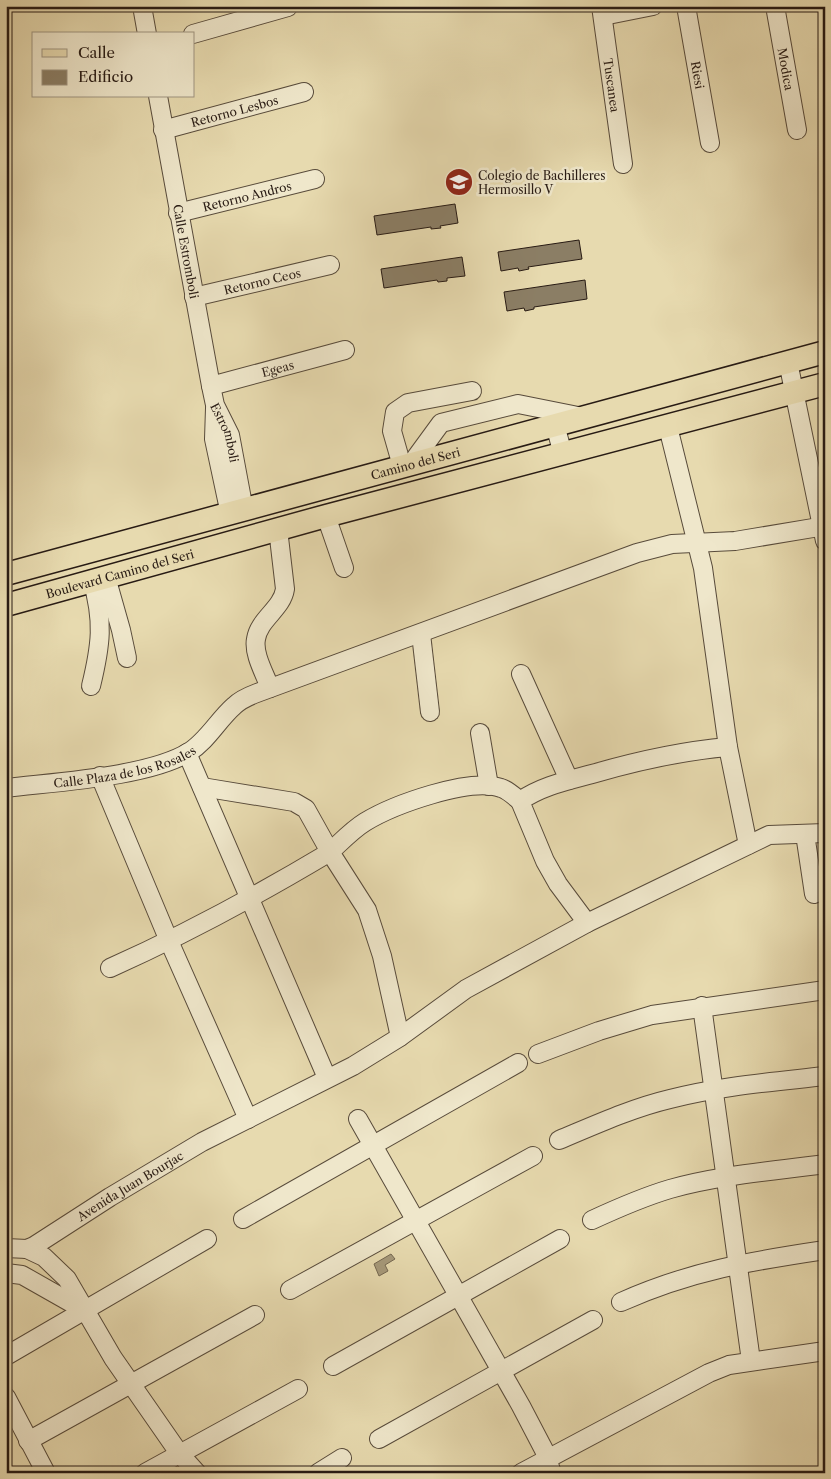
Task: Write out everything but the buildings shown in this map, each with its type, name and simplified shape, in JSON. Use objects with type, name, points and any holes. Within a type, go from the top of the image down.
[{"type":"main road","name":"Camino del Seri","points":[[6,574],[825,352]]},
{"type":"main road","points":[[278,529],[825,384]]},
{"type":"main road","name":"Boulevard Camino del Seri","points":[[6,605],[278,529]]},
{"type":"main road","points":[[6,582],[24,577],[54,562]]},
{"type":"street","points":[[142,6],[147,32]]},
{"type":"street","points":[[602,11],[652,6]]},
{"type":"street","name":"Riesi","points":[[686,6],[710,144]]},
{"type":"street","name":"Modica","points":[[775,6],[797,130]]},
{"type":"street","points":[[195,33],[288,8]]},
{"type":"street","name":"Tuscanea","points":[[602,11],[624,164]]},
{"type":"street","name":"Retorno Lesbos","points":[[164,130],[304,92]]},
{"type":"street","name":"Calle Estromboli","points":[[158,98],[178,213],[215,405]]},
{"type":"street","name":"Retorno Andros","points":[[178,213],[316,179]]},
{"type":"street","name":"Retorno Ceos","points":[[194,297],[330,265]]},
{"type":"street","name":"Egeas","points":[[211,386],[345,350]]},
{"type":"street","points":[[788,362],[793,393],[824,531]]},
{"type":"street","points":[[472,391],[408,403],[395,412],[392,431],[406,465],[441,423],[518,404],[584,417]]},
{"type":"street","name":"Estromboli","points":[[215,405],[237,512]]},
{"type":"street","points":[[555,425],[563,454]]},
{"type":"street","points":[[668,426],[707,590],[728,747],[748,845]]},
{"type":"street","points":[[326,516],[344,568]]},
{"type":"street","points":[[270,688],[257,652],[256,639],[261,626],[283,598],[285,589],[278,529]]},
{"type":"street","name":"Calle Plaza de los Rosales","points":[[6,788],[143,769],[188,754],[202,742],[226,714],[245,698],[637,553],[672,544],[735,541],[824,531]]},
{"type":"street","points":[[99,578],[121,630],[127,658]]},
{"type":"street","points":[[91,686],[100,649],[99,578]]},
{"type":"street","points":[[421,634],[430,712]]},
{"type":"street","points":[[521,674],[569,780]]},
{"type":"street","points":[[480,733],[489,786]]},
{"type":"street","points":[[520,801],[539,790],[569,780],[668,754],[728,747]]},
{"type":"street","points":[[188,754],[327,1078]]},
{"type":"street","points":[[100,776],[169,941],[248,1119]]},
{"type":"street","points":[[110,968],[169,941],[251,899],[330,852],[364,823],[383,812],[435,793],[489,786],[503,788],[520,801],[545,861],[558,884],[587,923]]},
{"type":"street","points":[[202,787],[294,802],[306,809],[330,852],[367,910],[382,956],[400,1037]]},
{"type":"street","name":"Avenida Juan Bourjac","points":[[27,1249],[202,1142],[353,1066],[400,1037],[466,989],[587,923],[768,835],[825,833]]},
{"type":"street","points":[[805,834],[814,894]]},
{"type":"street","points":[[538,1054],[599,1031],[652,1015],[702,1006],[825,990]]},
{"type":"street","points":[[702,1006],[751,1361]]},
{"type":"street","points":[[243,1219],[518,1063]]},
{"type":"street","points":[[559,1140],[620,1114],[669,1099],[714,1090],[825,1076]]},
{"type":"street","points":[[358,1119],[502,1372],[550,1465]]},
{"type":"street","points":[[290,1290],[533,1156]]},
{"type":"street","points":[[592,1220],[629,1203],[672,1189],[726,1178],[825,1164]]},
{"type":"street","points":[[6,1356],[207,1239]]},
{"type":"street","points":[[333,1366],[460,1297],[560,1239]]},
{"type":"street","points":[[6,1248],[27,1249],[55,1265],[67,1279],[131,1383],[179,1453],[197,1473]]},
{"type":"street","points":[[620,1302],[666,1282],[737,1263],[825,1250]]},
{"type":"street","points":[[6,1273],[22,1275],[85,1310]]},
{"type":"street","points":[[28,1442],[255,1315]]},
{"type":"street","points":[[380,1439],[593,1320]]},
{"type":"street","points":[[521,1473],[550,1465],[709,1373],[729,1365],[825,1351]]},
{"type":"street","points":[[145,1473],[298,1389]]},
{"type":"street","points":[[6,1397],[46,1473]]},
{"type":"street","points":[[318,1473],[342,1458]]},
{"type":"shaded area","points":[[391,1254],[395,1259],[385,1265],[388,1271],[379,1276],[374,1264]]},
{"type":"place","name":"Colegio de Bachilleres Hermosillo V","points":[[459,182]]}]
